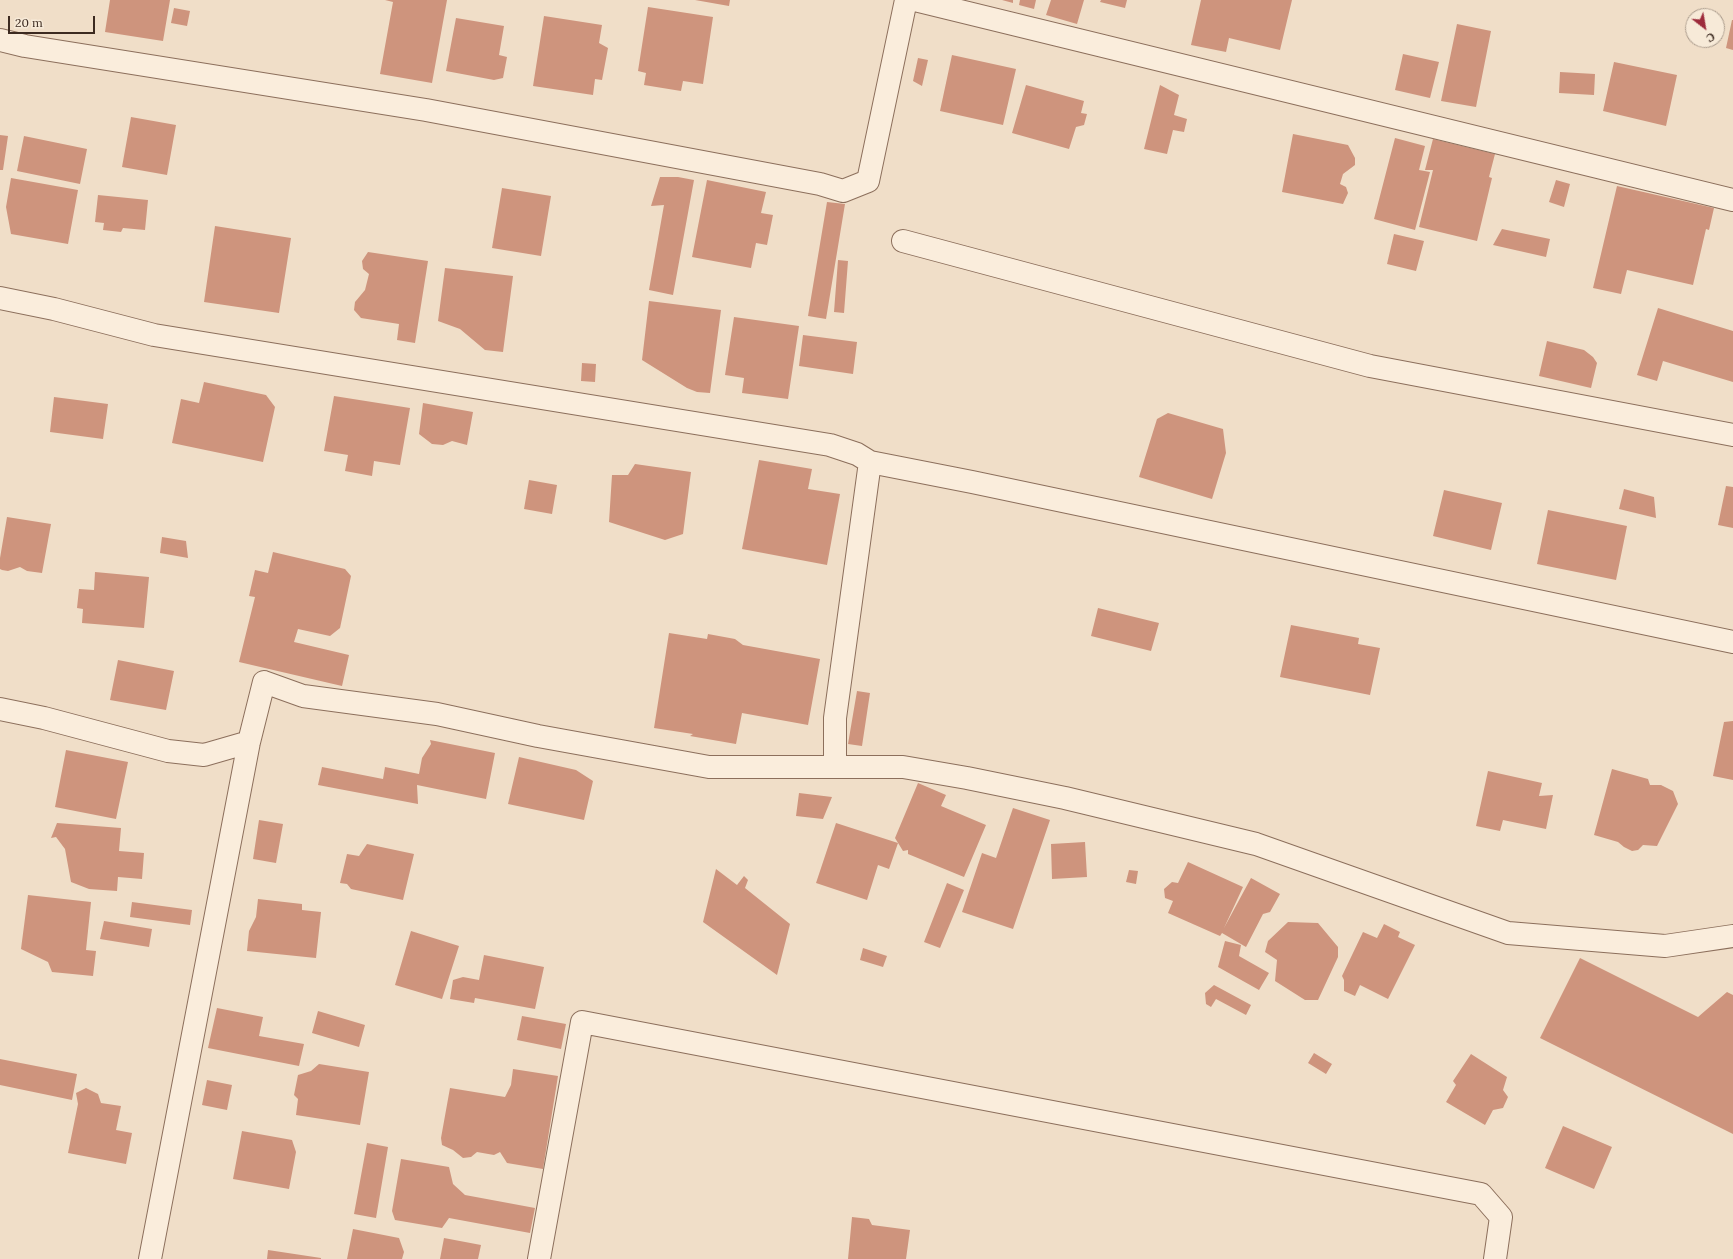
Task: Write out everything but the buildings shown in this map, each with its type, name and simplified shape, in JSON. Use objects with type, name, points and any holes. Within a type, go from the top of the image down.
[{"type":"street","points":[[0,40],[25,46],[426,110],[820,184],[843,191],[868,181],[906,0]]},
{"type":"street","points":[[915,0],[1733,200]]},
{"type":"street","points":[[903,241],[1370,366],[1733,435]]},
{"type":"street","points":[[0,298],[54,309],[154,335],[830,445],[857,454],[870,462],[972,482],[1733,642]]},
{"type":"street","points":[[835,767],[835,718],[870,462]]},
{"type":"street","points":[[150,1259],[249,742],[264,682],[303,696],[437,714],[538,736],[709,767],[903,767],[967,778],[1066,798],[1248,842],[1508,932],[1665,946],[1733,936]]},
{"type":"street","points":[[0,709],[44,718],[168,751],[204,755],[249,742]]},
{"type":"street","points":[[539,1259],[582,1022],[1481,1194],[1501,1217],[1495,1259]]}]
